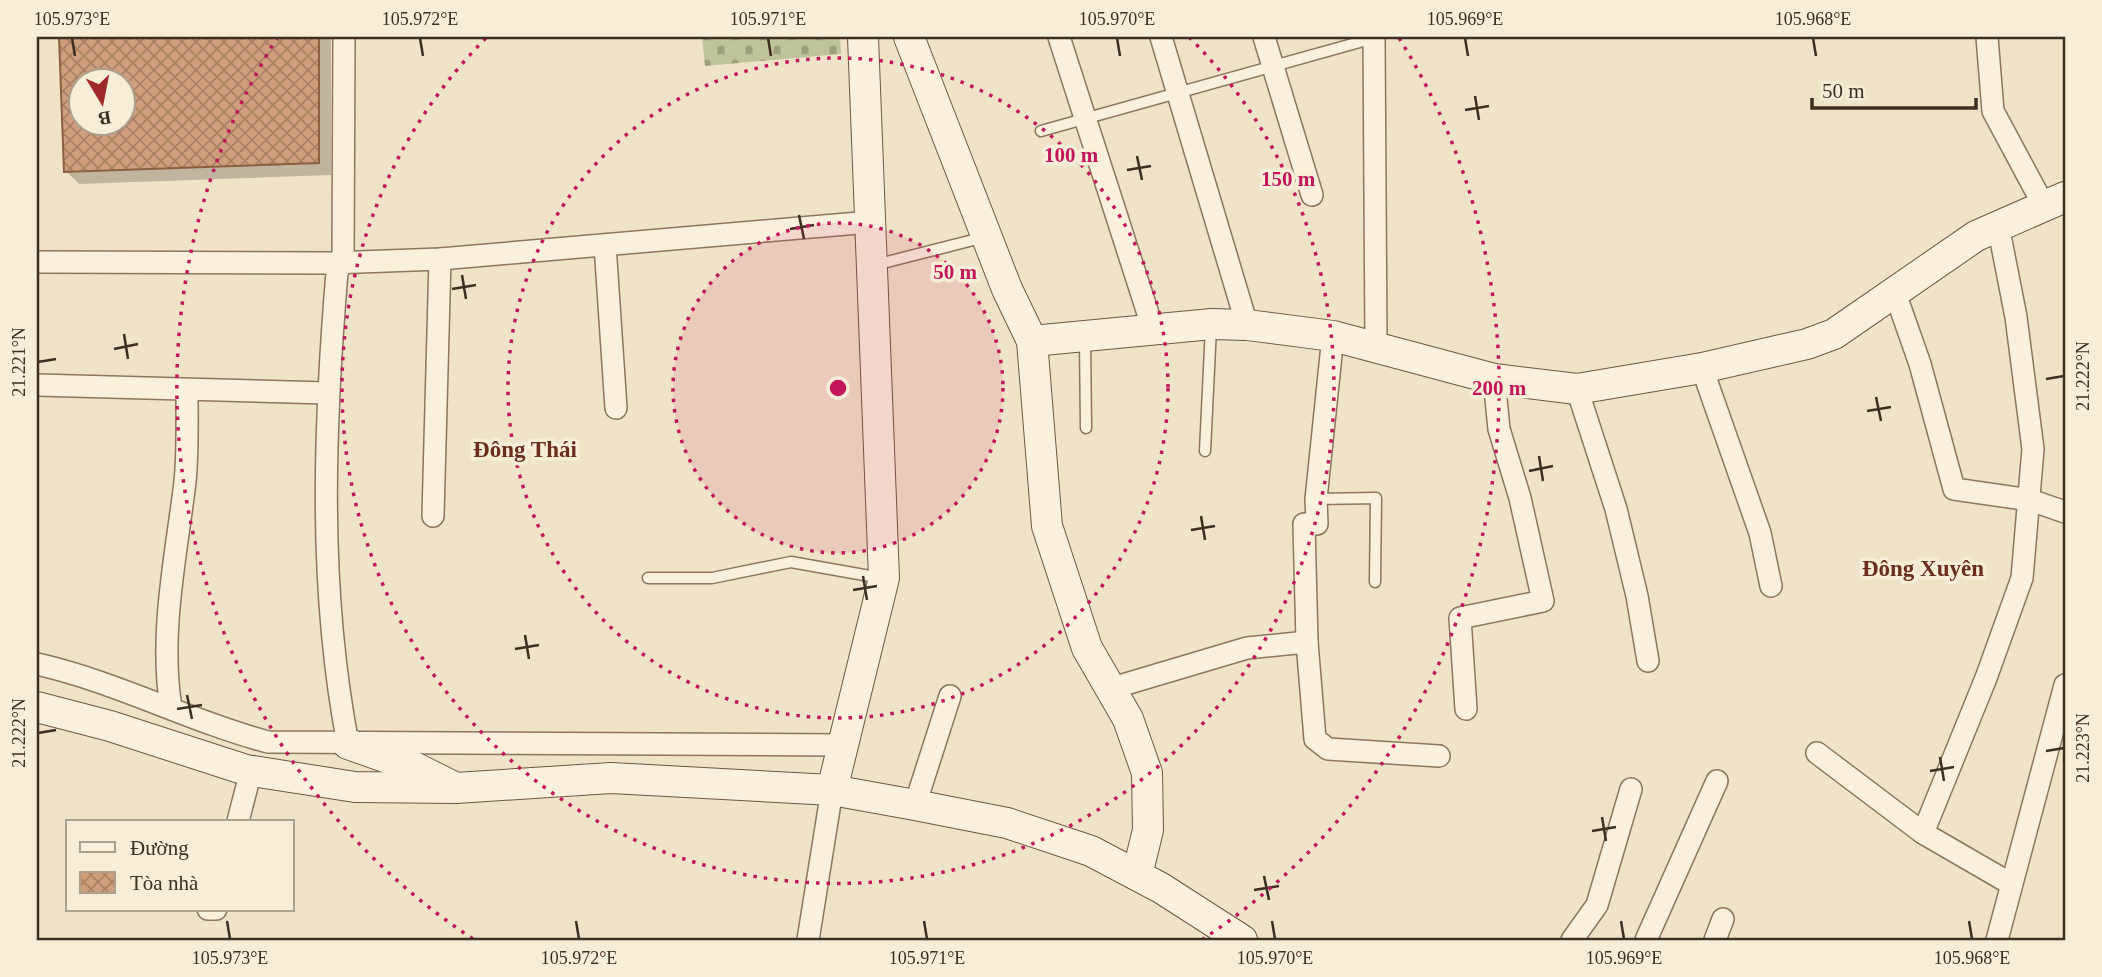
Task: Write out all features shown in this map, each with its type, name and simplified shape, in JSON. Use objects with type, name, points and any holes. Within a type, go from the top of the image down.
[{"type":"main road","points":[[832,790],[884,578],[863,37]]},
{"type":"main road","points":[[909,37],[987,236],[1032,341],[1047,526],[1072,612],[1087,648],[1128,719],[1147,773],[1146,845],[1137,875]]},
{"type":"main road","points":[[1032,341],[1212,324],[1247,325],[1333,336],[1494,379],[1577,388],[1702,368],[1807,344],[1834,334],[1894,290],[1998,225],[2054,201]]},
{"type":"main road","points":[[37,707],[110,726],[251,771],[355,787],[456,788],[611,778],[832,790],[915,805],[1007,823],[1060,838],[1137,875],[1242,940]]},
{"type":"main road","points":[[348,744],[416,768],[456,788]]},
{"type":"street","points":[[330,37],[338,266]]},
{"type":"street","points":[[344,37],[338,266],[327,393],[328,592],[335,677],[348,744]]},
{"type":"street","points":[[1059,37],[1153,329]]},
{"type":"street","points":[[1161,37],[1247,325]]},
{"type":"street","points":[[1264,37],[1312,195]]},
{"type":"street","points":[[1374,37],[1376,346]]},
{"type":"street","points":[[1987,37],[1993,111],[2054,201]]},
{"type":"street","points":[[37,262],[338,266],[870,222]]},
{"type":"street","points":[[1923,833],[1986,678],[2022,578],[2033,449],[2016,317],[1998,225]]},
{"type":"street","points":[[604,245],[616,408]]},
{"type":"street","points":[[433,516],[440,259]]},
{"type":"street","points":[[1894,290],[1920,364],[1954,489],[2030,500],[2065,512]]},
{"type":"street","points":[[1333,336],[1316,499],[1317,524],[1304,524],[1307,642],[1315,739],[1328,749],[1439,757]]},
{"type":"street","points":[[1702,368],[1760,533],[1771,586]]},
{"type":"street","points":[[1466,709],[1460,618],[1543,601],[1520,498],[1499,429],[1494,379]]},
{"type":"street","points":[[37,385],[327,393]]},
{"type":"street","points":[[1577,388],[1616,509],[1637,596],[1648,662]]},
{"type":"street","points":[[171,708],[165,672],[169,605],[186,478],[187,391]]},
{"type":"street","points":[[1110,689],[1247,648],[1307,642]]},
{"type":"street","points":[[37,664],[81,674],[219,729],[268,742],[844,745]]},
{"type":"street","points":[[1997,940],[2065,685]]},
{"type":"street","points":[[915,805],[950,696]]},
{"type":"street","points":[[1817,753],[1923,833],[2011,884]]},
{"type":"street","points":[[238,820],[251,771]]},
{"type":"street","points":[[1646,940],[1717,781]]},
{"type":"street","points":[[1572,940],[1597,905],[1631,789]]},
{"type":"street","points":[[808,940],[832,790]]},
{"type":"street","points":[[1714,940],[1723,919]]},
{"type":"lane","points":[[1041,131],[1085,121],[1273,64],[1374,37]]},
{"type":"lane","points":[[872,266],[987,236]]},
{"type":"lane","points":[[1205,452],[1212,324]]},
{"type":"lane","points":[[1084,337],[1086,428]]},
{"type":"lane","points":[[1316,499],[1376,498],[1376,582]]},
{"type":"lane","points":[[648,578],[712,578],[791,562],[884,578]]},
{"type":"green space","points":[[702,37],[840,37],[841,54],[705,66]]},
{"type":"building","points":[[59,37],[319,37],[319,163],[64,172]]},
{"type":"district","name":"Đông Thái","points":[[525,449]]},
{"type":"district","name":"Đông Xuyên","points":[[1923,568]]}]
